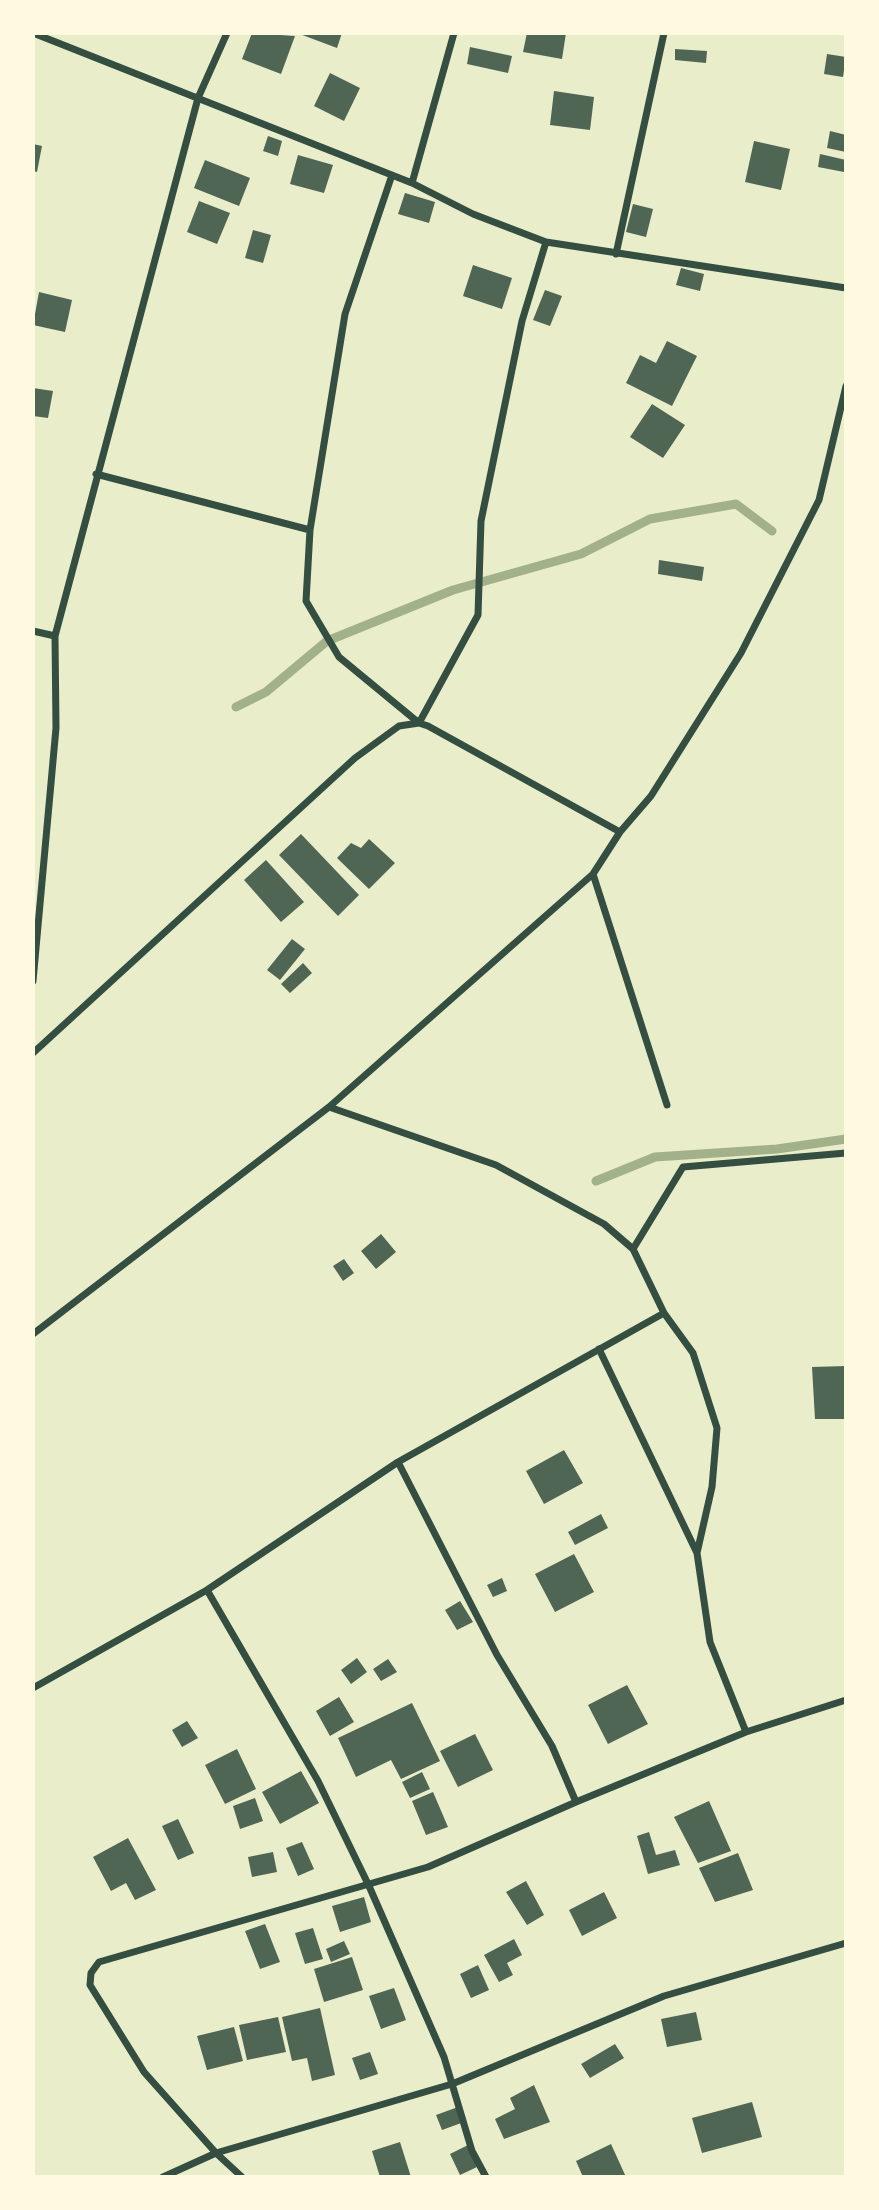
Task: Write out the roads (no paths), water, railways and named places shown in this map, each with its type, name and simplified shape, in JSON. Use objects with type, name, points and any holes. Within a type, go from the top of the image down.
[{"type":"street","points":[[33,33],[412,183],[473,214],[545,242],[846,288]]},
{"type":"street","points":[[33,981],[56,728],[55,636],[198,98],[227,33]]},
{"type":"street","points":[[412,183],[454,33]]},
{"type":"street","points":[[616,254],[664,33]]},
{"type":"street","points":[[392,175],[345,314],[310,530],[306,601],[327,641],[339,657],[419,723],[620,832]]},
{"type":"street","points":[[419,723],[478,615],[481,521],[522,321],[545,242]]},
{"type":"street","points":[[33,1334],[329,1107],[593,874],[620,832],[651,796],[741,653],[818,500],[846,386]]},
{"type":"street","points":[[96,474],[310,530]]},
{"type":"street","points":[[33,631],[55,636]]},
{"type":"street","points":[[33,1053],[355,758],[399,726],[419,723]]},
{"type":"street","points":[[593,874],[667,1105]]},
{"type":"street","points":[[329,1107],[496,1165],[604,1224],[633,1250],[664,1313],[693,1353],[717,1428],[712,1487],[697,1553]]},
{"type":"street","points":[[633,1250],[683,1167],[846,1153]]},
{"type":"street","points":[[33,1688],[207,1590],[398,1462],[664,1313]]},
{"type":"street","points":[[599,1349],[697,1553],[710,1642],[746,1732]]},
{"type":"street","points":[[398,1462],[497,1655],[552,1746],[576,1802]]},
{"type":"street","points":[[207,1590],[318,1781],[369,1886],[444,2057],[472,2151],[486,2177]]},
{"type":"street","points":[[242,2177],[216,2153],[144,2072],[90,1985],[91,1973],[99,1962],[369,1886],[449,1859],[576,1802],[746,1732],[846,1700]]},
{"type":"street","points":[[163,2177],[216,2153],[452,2084],[664,1996],[846,1943]]},
{"type":"waterway","points":[[236,707],[266,692],[327,641],[453,590],[581,554],[650,519],[736,504],[772,531]]},
{"type":"waterway","points":[[596,1181],[655,1157],[777,1149],[846,1139]]}]
